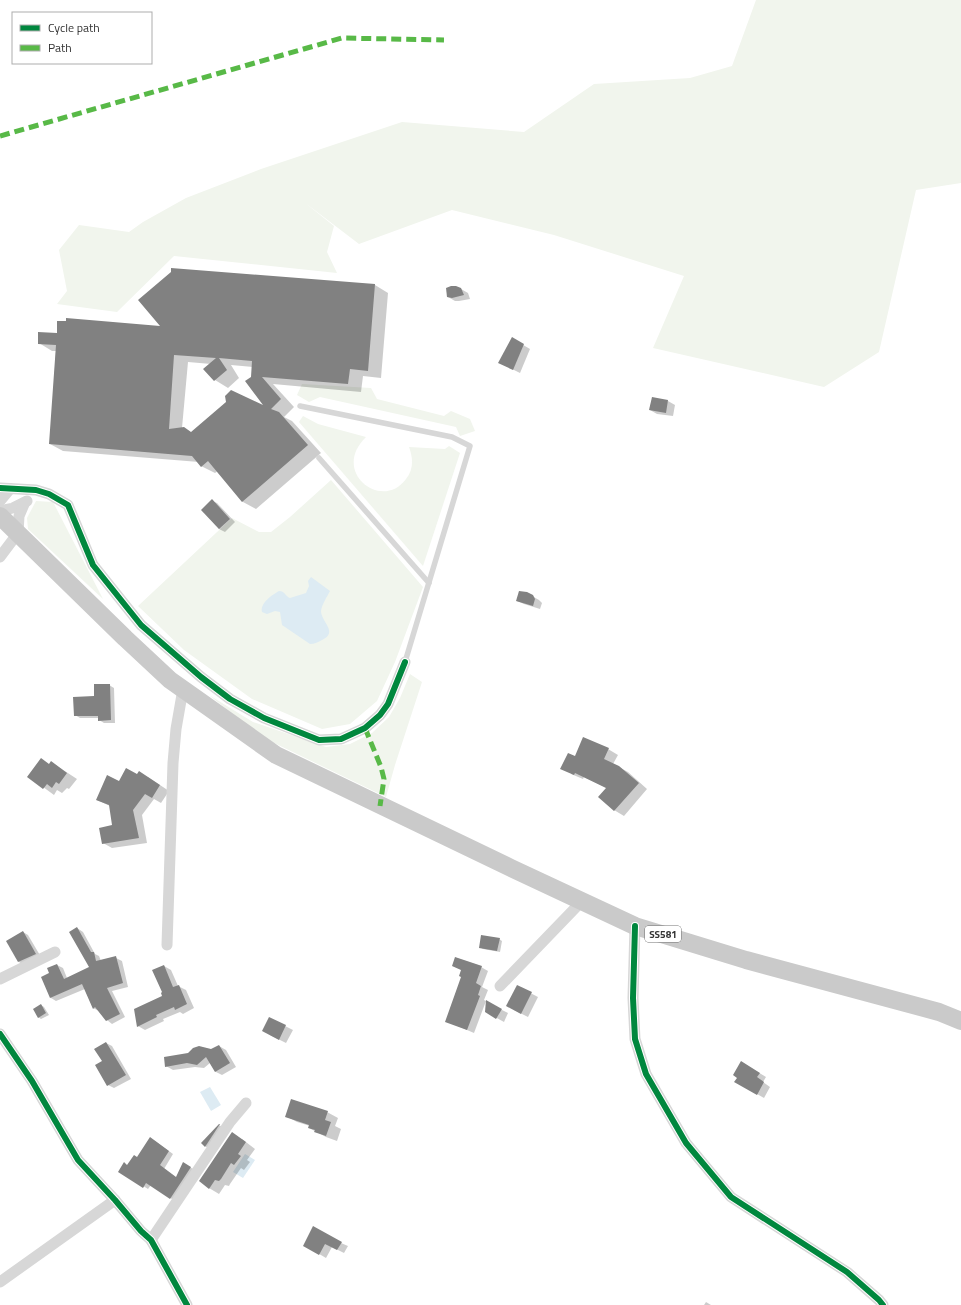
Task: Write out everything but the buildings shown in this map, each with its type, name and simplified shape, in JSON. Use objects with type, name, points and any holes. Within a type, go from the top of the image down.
[{"type":"main road","points":[[0,516],[170,680],[183,689]]},
{"type":"main road","name":"SS581","points":[[183,689],[276,755],[380,806],[635,926],[746,960],[940,1012],[961,1021]]},
{"type":"street","points":[[0,501],[5,489],[38,491],[49,494],[68,505],[93,566],[141,625],[201,677],[230,699],[264,718],[319,740],[341,739],[365,728],[380,715],[388,704],[405,662]]},
{"type":"street","points":[[0,511],[13,508],[26,502],[38,491]]},
{"type":"street","points":[[0,557],[18,533],[19,516],[26,502]]},
{"type":"street","points":[[167,945],[173,763],[176,729],[183,689]]},
{"type":"street","points":[[500,986],[582,901]]},
{"type":"street","points":[[635,926],[633,998],[635,1039],[646,1074],[686,1143],[731,1197],[847,1272],[883,1305]]},
{"type":"street","points":[[0,979],[55,952]]},
{"type":"street","points":[[0,1034],[32,1081],[78,1160],[141,1231],[151,1240],[187,1305]]},
{"type":"street","points":[[151,1240],[230,1122],[246,1103]]},
{"type":"street","points":[[0,1282],[115,1200]]},
{"type":"lane","points":[[300,406],[452,437],[470,446],[405,662]]},
{"type":"lane","points":[[319,458],[429,583]]},
{"type":"shaded area","points":[[756,0],[961,0],[961,183],[916,190],[879,352],[824,387],[653,348],[684,276],[554,235],[452,210],[359,244],[304,202],[334,226],[327,252],[337,273],[174,256],[117,312],[57,304],[67,291],[59,250],[79,225],[129,232],[143,222],[186,198],[261,169],[402,122],[524,132],[594,84],[690,78],[732,66]]},
{"type":"shaded area","points":[[302,384],[371,388],[377,399],[444,416],[451,411],[470,419],[475,431],[460,436],[456,427],[320,397],[309,402],[297,395]]},
{"type":"shaded area","points":[[303,416],[318,424],[366,437],[356,450],[354,463],[357,474],[364,484],[373,489],[385,491],[396,488],[406,479],[412,467],[409,447],[445,449],[449,446],[460,453],[423,566],[299,422]]},
{"type":"shaded area","points":[[331,480],[423,587],[395,662],[377,701],[350,724],[322,729],[252,699],[184,650],[138,606],[232,518],[259,532],[271,532]]},
{"type":"shaded area","points":[[36,501],[53,502],[103,599],[28,529],[27,518]]},
{"type":"shaded area","points":[[311,577],[330,591],[323,603],[321,611],[328,627],[329,634],[322,640],[310,644],[282,625],[280,612],[275,611],[267,614],[262,612],[262,609],[265,602],[279,591],[283,592],[290,598],[306,593],[309,586],[308,581]]},
{"type":"shaded area","points":[[410,674],[422,682],[386,797],[270,741],[240,720],[209,695],[253,722],[326,747],[350,744],[372,733],[389,717],[400,698]]},
{"type":"shaded area","points":[[210,1087],[221,1105],[211,1111],[200,1092]]},
{"type":"shaded area","points":[[245,1154],[255,1160],[243,1178],[233,1172]]},
{"type":"marked path","points":[[0,136],[342,38],[444,40]]},
{"type":"marked path","points":[[365,728],[381,767],[384,779],[380,806]]},
{"type":"cycle path","points":[[0,488],[36,490],[49,494],[68,505],[93,565],[141,625],[201,677],[230,699],[264,718],[319,740],[341,739],[365,728],[380,715],[388,704],[405,662]]},
{"type":"cycle path","points":[[635,926],[633,998],[635,1039],[646,1074],[686,1143],[731,1197],[847,1272],[883,1305]]},
{"type":"cycle path","points":[[0,1034],[32,1081],[78,1160],[141,1231],[151,1240],[187,1305]]}]
